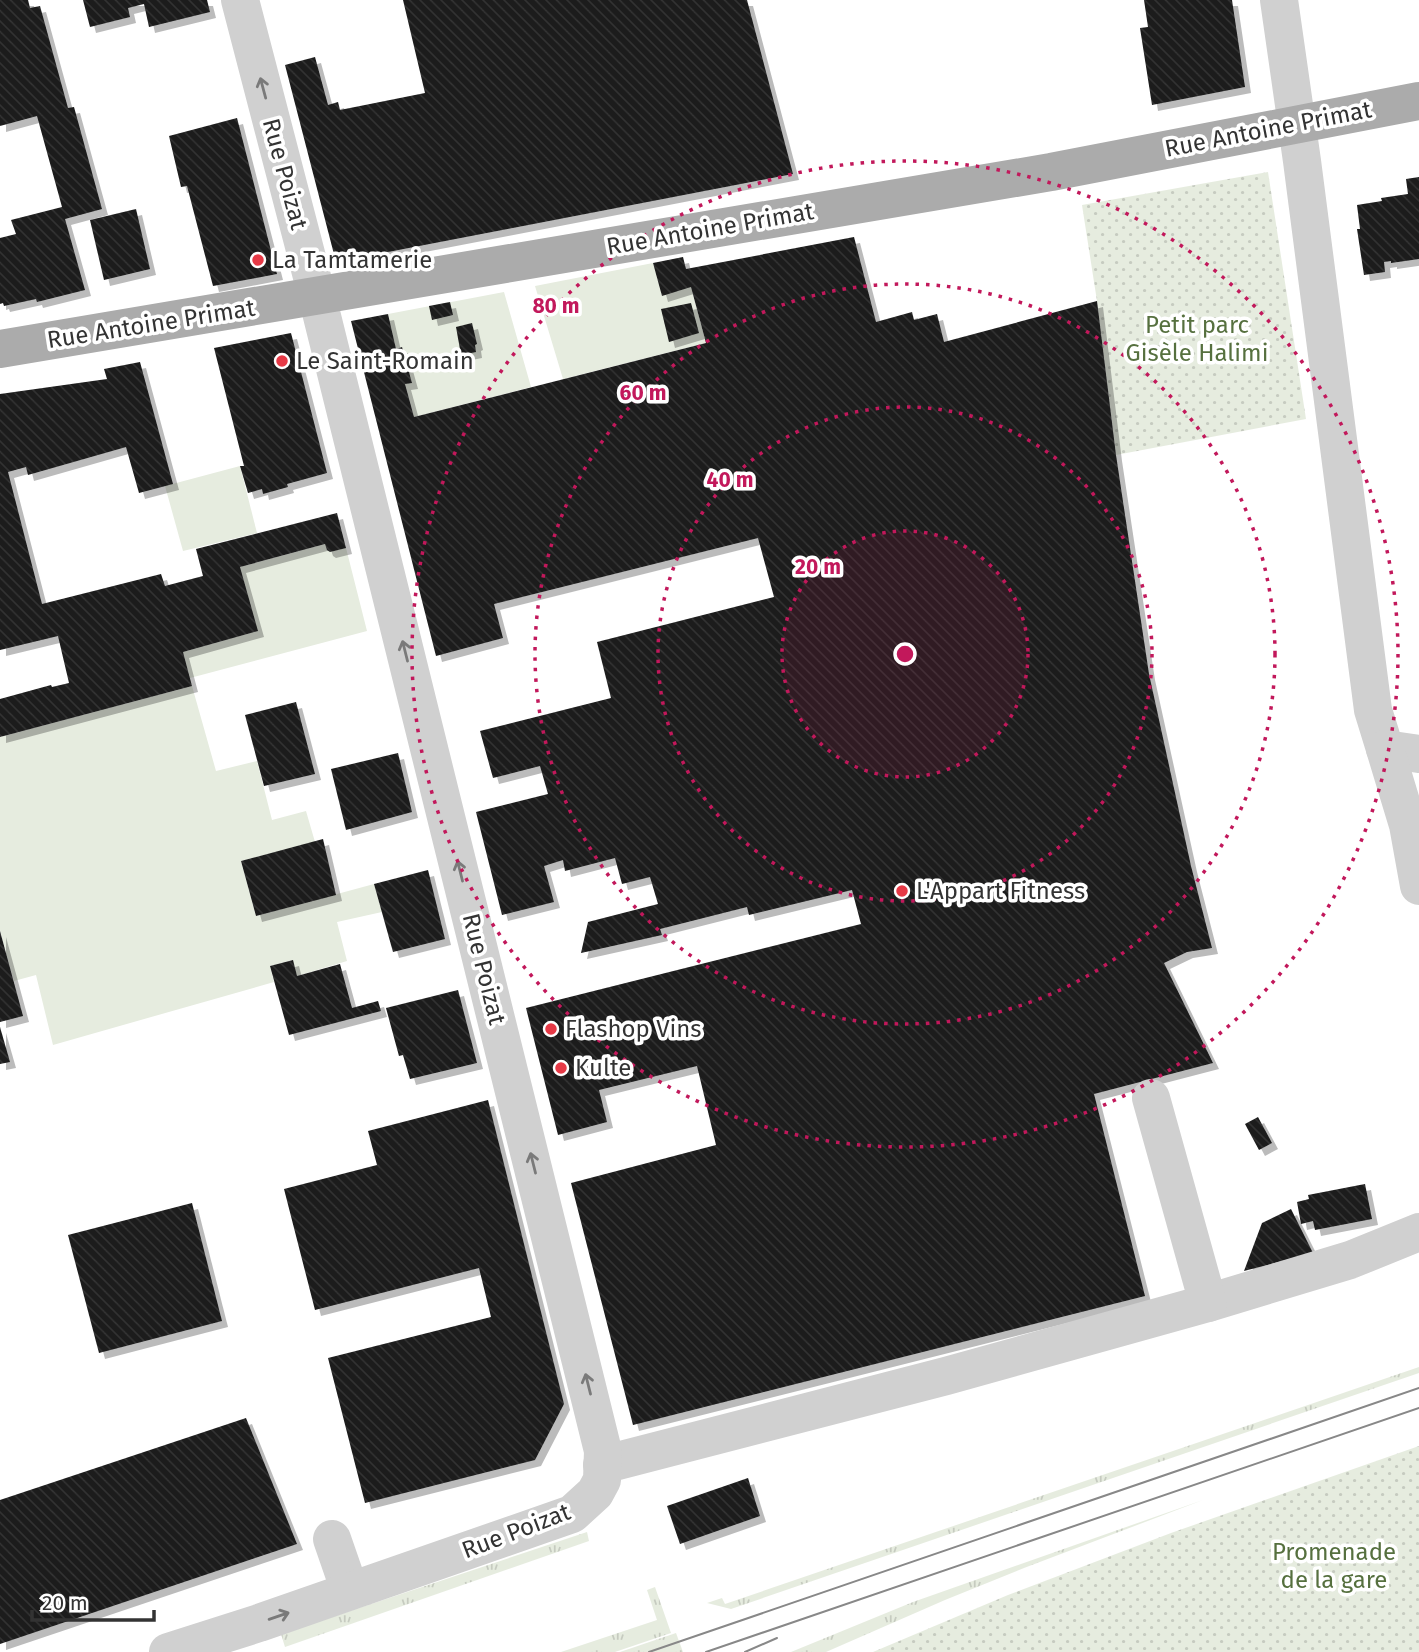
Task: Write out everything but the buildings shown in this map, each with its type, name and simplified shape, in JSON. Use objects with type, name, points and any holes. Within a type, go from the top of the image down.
[{"type":"main road","name":"Rue Antoine Primat","points":[[0,349],[1051,172],[1419,101]]},
{"type":"street","name":"Rue Poizat","points":[[168,1652],[572,1514],[595,1493],[602,1480],[603,1451],[595,1415],[317,296],[240,0]]},
{"type":"street","points":[[1279,0],[1373,710],[1402,751],[1408,825],[1419,886]]},
{"type":"street","points":[[1151,1098],[1208,1303]]},
{"type":"street","points":[[602,1465],[946,1376],[1208,1303],[1350,1260],[1419,1232]]},
{"type":"street","points":[[332,1539],[350,1591]]},
{"type":"green space","name":"Petit parc Gisèle Halimi","points":[[1268,172],[1306,419],[1116,455],[1082,205]]},
{"type":"green space","points":[[653,263],[662,295],[691,287],[706,343],[563,379],[535,286]]},
{"type":"green space","points":[[504,292],[531,387],[414,417],[405,384],[411,382],[402,348],[396,349],[388,314]]},
{"type":"green space","points":[[240,466],[257,533],[183,551],[165,486]]},
{"type":"green space","points":[[325,544],[346,548],[367,631],[190,678],[183,652],[257,631],[240,567]]},
{"type":"green space","points":[[192,686],[216,771],[257,761],[272,820],[306,811],[315,842],[241,861],[256,916],[374,884],[382,912],[337,922],[347,961],[297,976],[292,960],[270,966],[274,982],[53,1045],[36,975],[14,981],[0,931],[0,737]]},
{"type":"green space","points":[[1419,1367],[1419,1373],[731,1609],[707,1603],[722,1598],[725,1604]]},
{"type":"green space","name":"Promenade de la gare","points":[[1419,1446],[1419,1652],[873,1652],[1008,1595],[1171,1533]]},
{"type":"green space","points":[[1203,1500],[1024,1568],[826,1652],[791,1652],[913,1602]]},
{"type":"green space","points":[[587,1532],[589,1541],[285,1647],[281,1634]]},
{"type":"green space","points":[[655,1587],[671,1633],[615,1652],[561,1652],[657,1620],[647,1590]]},
{"type":"green space","points":[[676,1633],[683,1652],[620,1652]]},
{"type":"tram line","points":[[649,1652],[1419,1388]]},
{"type":"tram line","points":[[706,1652],[1419,1408]]},
{"type":"tram line","points":[[745,1652],[777,1638]]},
{"type":"place","name":"La Tamtamerie","points":[[258,260]]},
{"type":"place","name":"Le Saint-Romain","points":[[282,361]]},
{"type":"place","name":"L'Appart Fitness","points":[[902,891]]},
{"type":"place","name":"Flashop Vins","points":[[551,1029]]},
{"type":"place","name":"Kulte","points":[[561,1068]]}]
